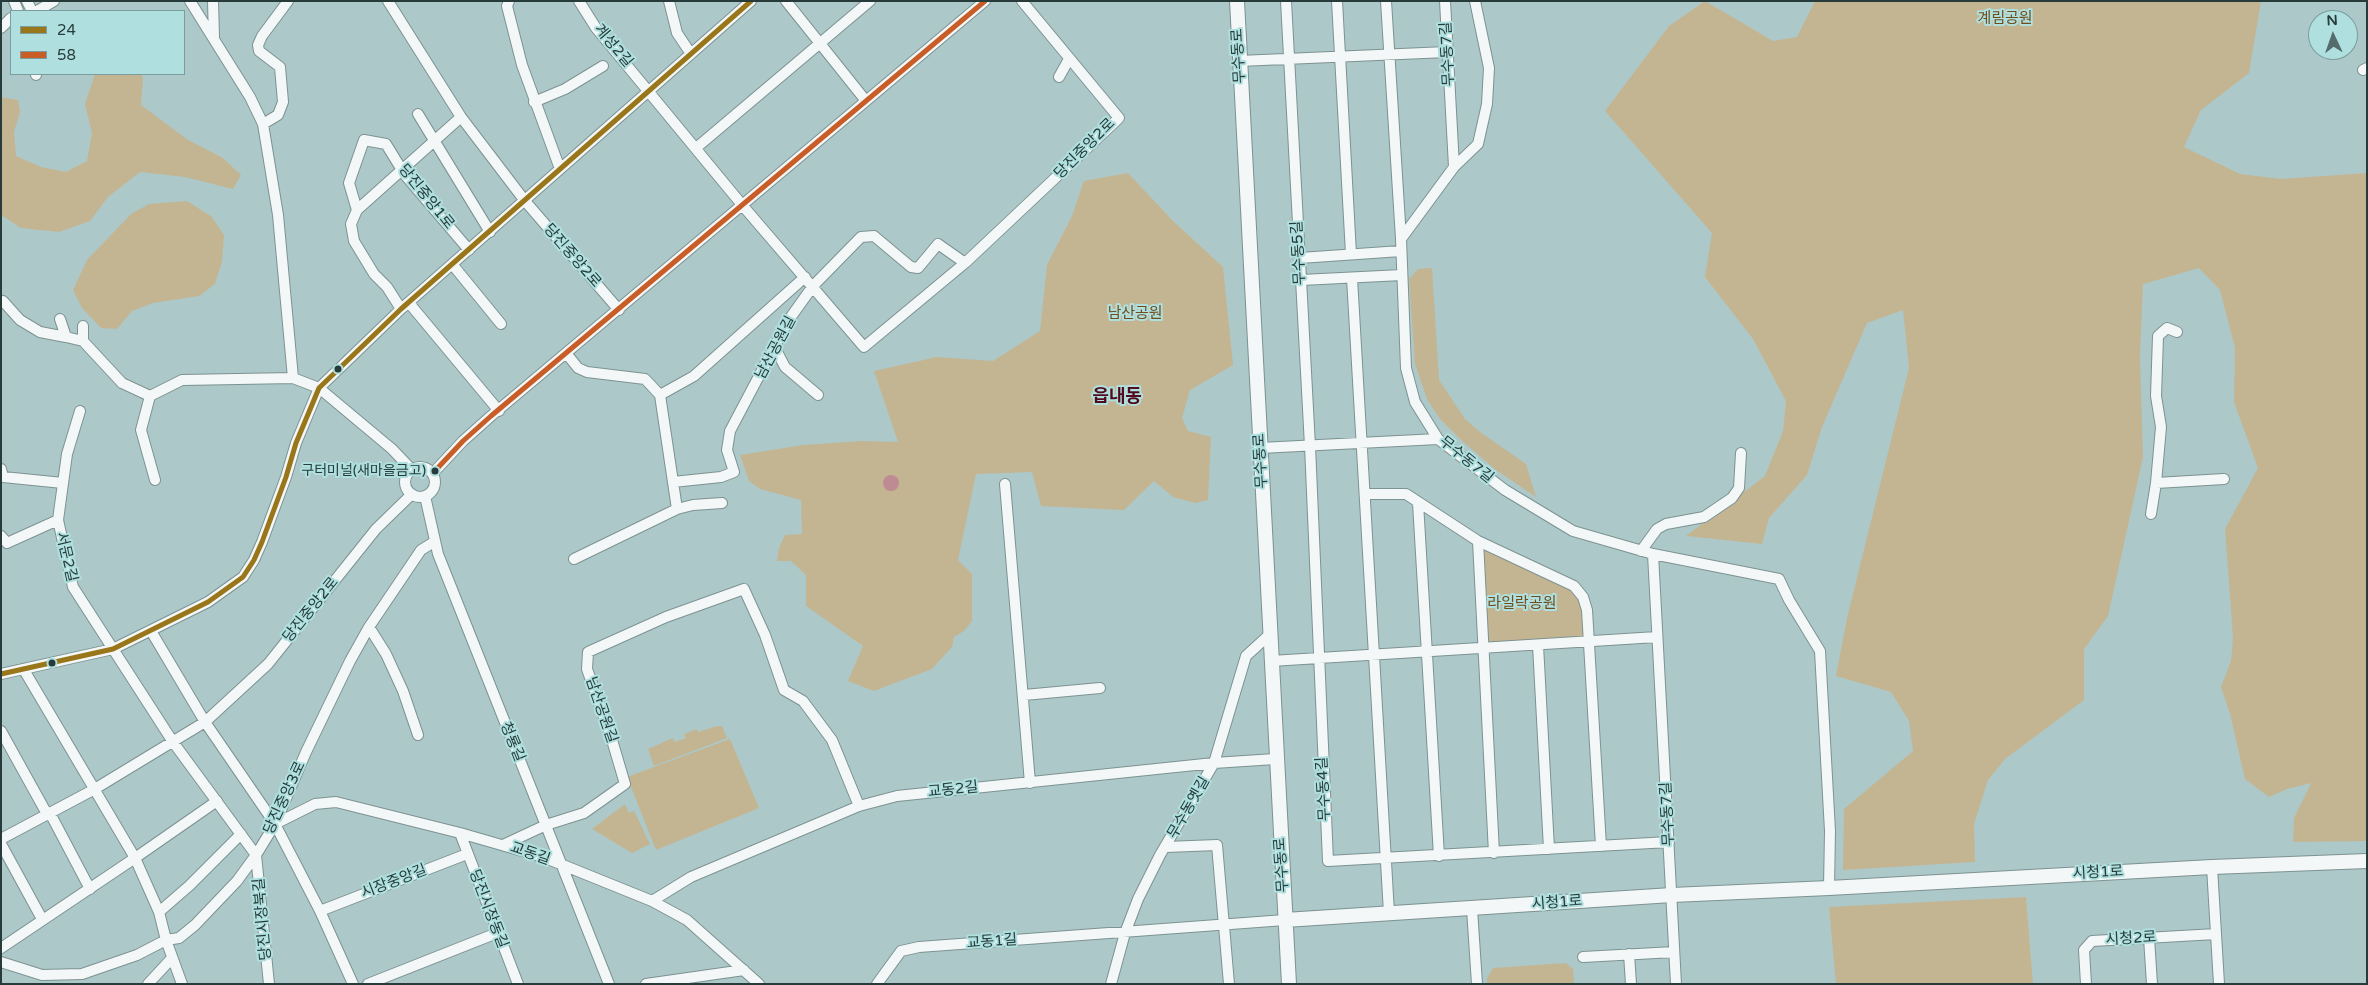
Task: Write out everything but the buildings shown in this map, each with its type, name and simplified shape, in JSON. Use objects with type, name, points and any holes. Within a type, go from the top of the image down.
[{"type":"street","points":[[39,10],[54,1]]},
{"type":"street","points":[[190,1],[250,96],[263,124],[278,216],[293,378]]},
{"type":"street","points":[[213,1],[214,38]]},
{"type":"street","points":[[263,124],[278,115],[284,102],[280,67],[259,51],[258,45],[262,36],[288,1]]},
{"type":"street","name":"당진중앙2로","points":[[388,1],[461,117],[525,201],[619,310]]},
{"type":"street","points":[[509,1],[507,6],[534,102],[560,169]]},
{"type":"street","name":"계성2길","points":[[579,1],[596,28],[649,89]]},
{"type":"street","points":[[669,1],[677,33],[691,54]]},
{"type":"street","points":[[1,674],[113,649],[208,602],[244,576],[262,542],[296,443],[319,388],[405,306],[751,1]]},
{"type":"street","points":[[786,1],[866,101]]},
{"type":"street","points":[[696,148],[870,1]]},
{"type":"street","points":[[433,473],[463,441],[985,1]]},
{"type":"street","name":"당진중앙2로","points":[[813,286],[864,347],[965,263],[1119,118],[1022,1]]},
{"type":"street","name":"무수동로","points":[[1237,1],[1275,759],[1289,984]]},
{"type":"street","name":"무수동5길","points":[[1286,1],[1310,446]]},
{"type":"street","points":[[1337,1],[1351,254]]},
{"type":"street","name":"무수동7길","points":[[1386,1],[1401,239],[1406,368],[1415,402],[1438,440],[1505,490],[1573,531],[1653,554],[1779,579],[1789,600],[1820,651],[1830,831],[1830,888]]},
{"type":"street","name":"무수동7길","points":[[1445,1],[1454,167]]},
{"type":"street","points":[[1401,239],[1454,167],[1478,144],[1487,104],[1489,68],[1475,1]]},
{"type":"street","points":[[1,28],[10,17]]},
{"type":"street","points":[[1239,61],[1448,52]]},
{"type":"street","points":[[1059,77],[1069,59]]},
{"type":"street","points":[[534,102],[565,89],[603,66]]},
{"type":"street","points":[[649,89],[743,206],[813,286],[861,237],[874,236],[911,267],[918,268],[938,244],[965,263]]},
{"type":"street","name":"당진중앙1로","points":[[418,114],[490,232]]},
{"type":"street","points":[[357,210],[402,171],[434,139],[461,117]]},
{"type":"street","name":"당진중앙1로","points":[[405,306],[374,274],[354,241],[351,224],[357,210],[349,184],[364,140],[386,144],[402,171],[469,250]]},
{"type":"street","points":[[1300,258],[1401,251]]},
{"type":"street","points":[[452,264],[502,324]]},
{"type":"street","points":[[1301,280],[1402,275]]},
{"type":"street","points":[[660,394],[694,376],[805,277]]},
{"type":"street","points":[[1352,278],[1389,913]]},
{"type":"street","name":"남산공원길","points":[[673,482],[721,477],[734,472],[727,450],[730,431],[788,321],[813,286]]},
{"type":"street","points":[[3,301],[20,320],[40,332],[83,341],[122,383],[150,396]]},
{"type":"street","points":[[405,306],[499,411]]},
{"type":"street","points":[[60,319],[66,337]]},
{"type":"street","points":[[83,326],[83,341]]},
{"type":"street","points":[[2151,514],[2162,427],[2156,396],[2158,336],[2167,328],[2177,332]]},
{"type":"street","points":[[774,346],[785,367],[818,395]]},
{"type":"street","points":[[566,353],[578,368],[588,372],[645,379],[660,394],[677,509]]},
{"type":"street","points":[[155,480],[141,430],[150,396],[182,380],[293,378],[319,388],[392,449],[412,470]]},
{"type":"street","name":"서문2길","points":[[80,411],[67,454],[58,520],[73,587],[113,649]]},
{"type":"street","points":[[1260,448],[1438,440]]},
{"type":"street","name":"무수동4길","points":[[1310,446],[1328,861],[1669,842]]},
{"type":"street","points":[[1641,551],[1657,529],[1666,524],[1704,517],[1732,498],[1739,488],[1741,453]]},
{"type":"street","points":[[425,468],[433,473],[435,487],[425,496],[412,494],[406,482],[412,470],[425,468]]},
{"type":"street","points":[[1,470],[3,477],[62,483]]},
{"type":"street","points":[[2156,483],[2224,479]]},
{"type":"street","points":[[1005,484],[1030,783]]},
{"type":"street","name":"당진중앙2로","points":[[1,839],[93,790],[205,722],[268,664],[376,529],[412,494]]},
{"type":"street","points":[[1365,494],[1406,494],[1478,541],[1574,586],[1586,603],[1601,846]]},
{"type":"street","name":"청룡길","points":[[425,496],[434,542],[610,984]]},
{"type":"street","points":[[574,559],[677,509],[694,505],[722,503]]},
{"type":"street","points":[[1418,503],[1439,856]]},
{"type":"street","points":[[3,543],[58,520]]},
{"type":"street","points":[[1478,541],[1482,649],[1494,853]]},
{"type":"street","name":"당진중앙3로","points":[[1,962],[42,975],[82,974],[138,956],[166,940],[179,938],[195,924],[237,881],[256,855],[275,824],[306,752],[350,661],[369,627],[421,550],[434,542]]},
{"type":"street","name":"무수동7길","points":[[1653,554],[1676,984]]},
{"type":"street","name":"남산공원길","points":[[546,825],[584,813],[625,784],[612,740],[586,669],[588,652],[666,618],[744,589],[765,635],[784,690],[803,701],[832,740],[859,806]]},
{"type":"street","points":[[369,627],[386,654],[403,691],[418,735]]},
{"type":"street","points":[[151,631],[205,722],[275,824],[320,911],[353,984]]},
{"type":"street","name":"무수동옛길","points":[[1111,984],[1125,933],[1138,899],[1214,763],[1246,656],[1269,635]]},
{"type":"street","points":[[1271,661],[1318,660],[1657,638]]},
{"type":"street","points":[[1538,645],[1549,849]]},
{"type":"street","points":[[113,649],[174,742],[256,855]]},
{"type":"street","points":[[24,670],[93,790],[135,858],[159,912],[166,940],[182,984]]},
{"type":"street","points":[[1024,695],[1100,688]]},
{"type":"street","points":[[1,731],[46,814],[52,817],[90,889]]},
{"type":"street","name":"교동2길","points":[[652,901],[691,877],[859,806],[897,796],[1214,763],[1275,759]]},
{"type":"street","points":[[1,948],[217,801]]},
{"type":"street","name":"교동길","points":[[275,824],[315,804],[336,802],[503,844],[563,865],[652,901],[687,920],[759,984]]},
{"type":"street","points":[[503,844],[546,825]]},
{"type":"street","name":"당진시장동길","points":[[460,833],[518,984]]},
{"type":"street","name":"당진중앙3로","points":[[159,912],[189,886],[241,834]]},
{"type":"street","points":[[1,844],[42,919]]},
{"type":"street","points":[[1166,847],[1217,844],[1229,984]]},
{"type":"street","name":"시장중앙길","points":[[320,911],[467,854]]},
{"type":"street","name":"당진시장북길","points":[[256,855],[269,984]]},
{"type":"street","name":"시청1로","points":[[1285,920],[1672,895],[2212,867],[2367,861]]},
{"type":"street","points":[[2212,867],[2219,984]]},
{"type":"street","points":[[1472,908],[1477,984]]},
{"type":"street","points":[[1125,933],[1285,920]]},
{"type":"street","points":[[368,984],[497,933]]},
{"type":"street","name":"교동1길","points":[[877,984],[901,951],[919,947],[1125,933]]},
{"type":"street","name":"시청2로","points":[[2086,984],[2084,950],[2092,941],[2216,934]]},
{"type":"street","points":[[2149,938],[2152,984]]},
{"type":"street","points":[[1584,957],[1674,952]]},
{"type":"street","points":[[1629,954],[1631,984]]},
{"type":"street","points":[[148,984],[172,958]]},
{"type":"street","points":[[646,984],[698,981],[744,970]]},
{"type":"green space","name":"계림공원","points":[[1705,1],[1773,41],[1797,37],[1815,1],[2261,1],[2249,73],[2201,110],[2184,147],[2240,174],[2281,179],[2367,173],[2367,841],[2293,842],[2294,818],[2311,783],[2287,789],[2269,797],[2245,779],[2230,714],[2221,687],[2231,661],[2233,638],[2225,529],[2258,468],[2234,402],[2235,348],[2220,290],[2199,268],[2143,284],[2140,357],[2143,457],[2108,616],[2084,649],[2084,700],[2005,759],[1988,780],[1974,824],[1975,862],[1843,870],[1844,809],[1913,751],[1909,721],[1891,692],[1836,676],[1847,618],[1909,368],[1903,310],[1867,323],[1822,427],[1807,475],[1769,518],[1762,544],[1686,536],[1765,476],[1783,431],[1786,401],[1753,339],[1705,277],[1712,233],[1605,111],[1669,26]]},
{"type":"green space","points":[[95,75],[141,75],[143,79],[141,105],[188,140],[223,158],[241,175],[233,189],[185,177],[140,172],[108,197],[90,221],[59,232],[21,228],[1,215],[1,97],[18,100],[20,112],[14,132],[16,156],[41,167],[66,172],[87,161],[92,133],[85,104]]},
{"type":"green space","name":"남산공원","points":[[1128,173],[1173,221],[1223,267],[1233,365],[1190,390],[1182,418],[1188,431],[1211,437],[1208,500],[1195,503],[1173,497],[1154,481],[1124,510],[1041,506],[1032,472],[976,474],[958,560],[972,574],[972,621],[964,631],[954,637],[952,647],[932,669],[874,691],[848,681],[863,646],[806,606],[806,575],[791,561],[777,561],[779,548],[785,535],[802,534],[801,500],[760,489],[749,481],[740,455],[803,445],[862,441],[898,442],[874,371],[937,357],[993,361],[1040,331],[1047,265],[1072,216],[1084,181]]},
{"type":"green space","points":[[187,201],[212,217],[224,235],[222,262],[215,284],[199,296],[153,303],[132,311],[117,329],[101,328],[82,308],[73,290],[87,260],[131,214],[149,204]]},
{"type":"green space","points":[[1432,268],[1439,380],[1465,419],[1480,432],[1526,464],[1536,497],[1496,470],[1460,439],[1440,419],[1427,399],[1415,364],[1409,279],[1418,269]]},
{"type":"green space","name":"라일락공원","points":[[1482,547],[1573,587],[1581,598],[1584,634],[1581,638],[1492,643],[1488,639]]},
{"type":"green space","points":[[722,726],[727,738],[654,766],[648,749],[673,738],[675,742],[686,738],[684,734],[697,729],[698,732]]},
{"type":"green space","points":[[730,739],[759,808],[656,850],[627,777]]},
{"type":"green space","points":[[625,804],[629,813],[634,811],[650,844],[632,853],[592,829]]},
{"type":"green space","points":[[2026,897],[2033,984],[1836,984],[1829,907]]},
{"type":"green space","points":[[1566,963],[1573,969],[1574,984],[1487,984],[1487,978],[1493,968]]},
{"type":"shaded area","points":[[888,475],[894,475],[899,480],[897,489],[888,491],[883,486],[883,480]]},
{"type":"transit line","name":"24","points":[[1,674],[113,649],[208,602],[243,577],[254,560],[262,542],[286,477],[296,443],[319,388],[401,309],[751,1]]},
{"type":"transit line","name":"58","points":[[433,473],[463,441],[491,416],[985,1]]},
{"type":"place","name":"구터미널(새마을금고)","points":[[435,471]]},
{"type":"district","name":"읍내동","points":[[1117,397]]}]
